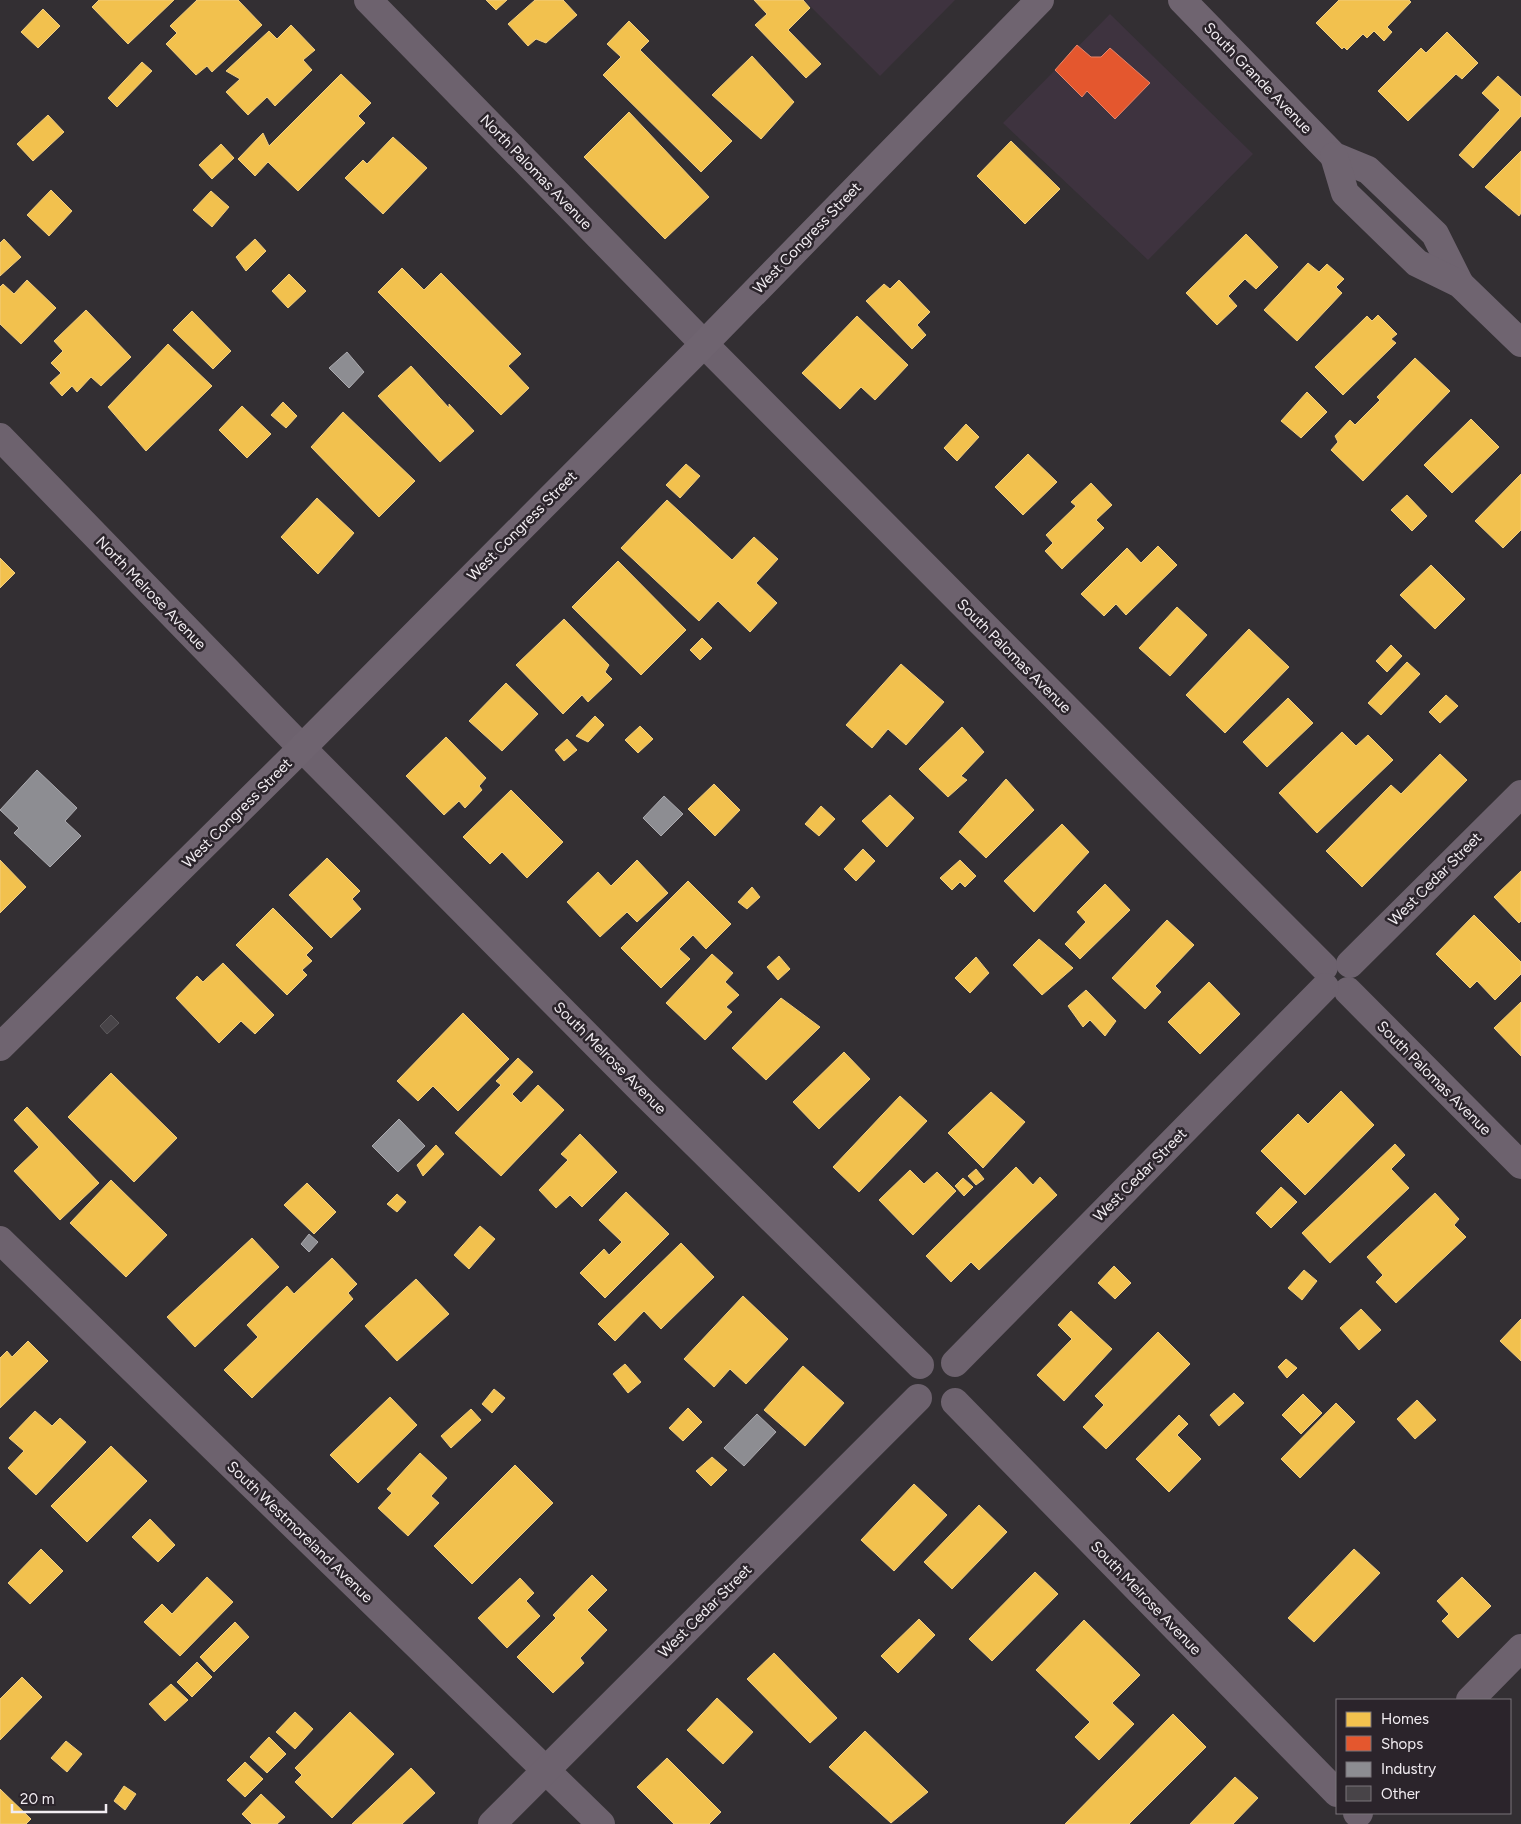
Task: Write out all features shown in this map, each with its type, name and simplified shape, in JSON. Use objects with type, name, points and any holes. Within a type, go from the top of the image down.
[{"type":"main road","name":"West Congress Street","points":[[0,1047],[302,748],[704,344],[1040,0]]},
{"type":"main road","name":"South Grande Avenue","points":[[1182,0],[1334,156],[1368,170],[1435,234],[1460,284],[1521,343]]},
{"type":"street","name":"North Palomas Avenue","points":[[368,0],[704,344]]},
{"type":"street","name":"South Palomas Avenue","points":[[704,344],[1337,977],[1521,1165]]},
{"type":"street","name":"North Melrose Avenue","points":[[0,437],[302,748]]},
{"type":"street","name":"South Melrose Avenue","points":[[302,748],[920,1366]]},
{"type":"street","name":"West Cedar Street","points":[[955,1363],[1521,794]]},
{"type":"street","name":"South Westmoreland Avenue","points":[[0,1240],[601,1824]]},
{"type":"street","points":[[932,1358],[948,1359],[955,1363],[963,1375],[964,1382],[963,1390],[955,1402],[943,1408],[936,1408],[929,1406],[918,1398],[913,1378],[920,1366],[932,1358]]},
{"type":"street","name":"West Cedar Street","points":[[492,1824],[918,1398]]},
{"type":"street","name":"South Melrose Avenue","points":[[955,1402],[1336,1792]]},
{"type":"street","points":[[1471,1699],[1521,1648]]},
{"type":"shaded area","points":[[804,0],[955,0],[880,76]]},
{"type":"shaded area","points":[[1110,14],[1253,154],[1148,260],[1003,123]]},
{"type":"building: Homes","points":[[99,0],[174,0],[128,44],[92,7]]},
{"type":"building: Homes","points":[[197,0],[238,0],[262,25],[212,72],[207,66],[196,75],[166,44],[177,33],[170,26]]},
{"type":"building: Homes","points":[[486,0],[507,0],[496,10]]},
{"type":"building: Homes","points":[[535,0],[563,0],[577,15],[546,43],[536,39],[528,46],[508,24]]},
{"type":"building: Homes","points":[[754,0],[803,0],[810,8],[788,30],[821,64],[806,78],[755,25],[767,14]]},
{"type":"building: Homes","points":[[1339,0],[1409,0],[1411,2],[1387,27],[1392,32],[1384,41],[1374,31],[1367,38],[1363,34],[1347,50],[1344,47],[1342,49],[1316,23]]},
{"type":"building: Homes","points":[[43,9],[60,26],[38,48],[21,32]]},
{"type":"building: Homes","points":[[629,21],[649,41],[640,50],[732,141],[701,172],[603,75],[621,57],[607,44]]},
{"type":"building: Homes","points":[[291,25],[315,50],[303,60],[312,70],[275,106],[267,97],[248,115],[226,92],[240,79],[226,71],[269,31],[277,39]]},
{"type":"building: Homes","points":[[1447,32],[1478,63],[1462,79],[1456,74],[1408,121],[1378,91],[1421,48],[1426,53]]},
{"type":"building: Homes","points":[[752,56],[794,102],[761,139],[712,95]]},
{"type":"building: Homes","points":[[142,62],[152,71],[117,107],[108,98]]},
{"type":"building: Homes","points":[[341,74],[371,103],[358,116],[365,123],[298,191],[268,162],[255,176],[238,159],[263,133],[269,146]]},
{"type":"building: Homes","points":[[1498,76],[1521,97],[1521,116],[1473,168],[1459,155],[1500,110],[1482,93]]},
{"type":"building: Homes","points":[[629,112],[709,197],[665,239],[584,157]]},
{"type":"building: Homes","points":[[48,115],[64,132],[33,161],[17,144]]},
{"type":"building: Homes","points":[[393,137],[427,168],[383,214],[345,178],[363,160],[367,164]]},
{"type":"building: Homes","points":[[1011,141],[1060,189],[1025,224],[977,176]]},
{"type":"building: Homes","points":[[221,144],[234,158],[212,179],[199,165]]},
{"type":"building: Homes","points":[[1521,151],[1521,213],[1519,216],[1485,187]]},
{"type":"building: Homes","points":[[51,190],[72,211],[49,236],[27,215]]},
{"type":"building: Homes","points":[[211,191],[229,207],[212,227],[193,210]]},
{"type":"building: Homes","points":[[1246,234],[1278,267],[1256,289],[1245,279],[1228,296],[1237,306],[1217,325],[1186,293]]},
{"type":"building: Homes","points":[[4,239],[21,257],[0,276],[0,243]]},
{"type":"building: Homes","points":[[255,239],[266,251],[246,271],[236,257]]},
{"type":"building: Homes","points":[[1308,263],[1319,272],[1327,264],[1344,279],[1336,287],[1342,293],[1297,341],[1264,310]]},
{"type":"building: Homes","points":[[402,268],[424,290],[441,273],[521,354],[508,366],[529,388],[501,415],[378,292]]},
{"type":"building: Homes","points":[[289,274],[306,291],[288,308],[272,291]]},
{"type":"building: Homes","points":[[27,280],[56,308],[21,344],[0,324],[0,287],[3,284],[14,294]]},
{"type":"building: Homes","points":[[899,280],[930,312],[917,325],[926,335],[912,349],[866,301],[884,284],[890,289]]},
{"type":"building: Homes","points":[[86,310],[131,357],[101,386],[91,377],[77,392],[72,386],[62,396],[50,383],[61,373],[51,363],[63,351],[54,341]]},
{"type":"building: Homes","points":[[192,311],[231,351],[213,369],[173,330]]},
{"type":"building: Homes","points":[[1378,315],[1397,334],[1391,339],[1396,343],[1343,395],[1315,367],[1367,316],[1372,321]]},
{"type":"building: Homes","points":[[857,316],[908,365],[875,400],[861,387],[840,409],[802,373]]},
{"type":"building: Homes","points":[[168,344],[212,386],[146,451],[108,407]]},
{"type":"building: Homes","points":[[1415,358],[1450,391],[1363,481],[1331,450],[1338,442],[1335,436],[1350,420],[1355,425],[1380,400],[1377,397]]},
{"type":"building: Homes","points":[[411,366],[449,408],[449,404],[474,431],[440,462],[378,396]]},
{"type":"building: Homes","points":[[1307,392],[1327,412],[1301,438],[1281,421]]},
{"type":"building: Homes","points":[[283,402],[297,416],[286,428],[271,415]]},
{"type":"building: Homes","points":[[242,406],[271,434],[247,458],[219,430]]},
{"type":"building: Homes","points":[[343,412],[415,481],[379,517],[311,447]]},
{"type":"building: Homes","points":[[1471,419],[1499,447],[1452,493],[1424,465]]},
{"type":"building: Homes","points":[[966,424],[979,437],[957,461],[944,448]]},
{"type":"building: Homes","points":[[1028,454],[1057,482],[1023,515],[995,487]]},
{"type":"building: Homes","points":[[686,464],[700,476],[680,498],[666,485]]},
{"type":"building: Homes","points":[[1521,474],[1521,530],[1503,548],[1475,521]]},
{"type":"building: Homes","points":[[1091,483],[1112,505],[1096,520],[1104,528],[1062,569],[1045,551],[1053,543],[1046,535],[1076,506],[1071,502]]},
{"type":"building: Homes","points":[[1407,495],[1427,516],[1412,531],[1391,510]]},
{"type":"building: Homes","points":[[317,498],[354,533],[318,574],[281,537]]},
{"type":"building: Homes","points":[[667,500],[732,560],[754,537],[778,559],[756,583],[777,603],[750,632],[718,601],[699,621],[621,548]]},
{"type":"building: Homes","points":[[1158,546],[1177,565],[1126,615],[1116,604],[1104,616],[1081,594],[1127,548],[1141,563]]},
{"type":"building: Homes","points":[[0,558],[15,573],[0,588]]},
{"type":"building: Homes","points":[[618,561],[686,630],[641,675],[572,607]]},
{"type":"building: Homes","points":[[1431,565],[1465,599],[1435,629],[1400,595]]},
{"type":"building: Homes","points":[[1177,607],[1207,635],[1170,676],[1139,648]]},
{"type":"building: Homes","points":[[564,619],[609,665],[605,672],[612,679],[588,702],[582,695],[563,714],[516,665]]},
{"type":"building: Homes","points":[[1249,629],[1289,667],[1225,733],[1186,695]]},
{"type":"building: Homes","points":[[702,638],[712,648],[700,660],[690,650]]},
{"type":"building: Homes","points":[[1391,645],[1402,656],[1387,672],[1376,661]]},
{"type":"building: Homes","points":[[1407,662],[1420,674],[1381,715],[1368,703]]},
{"type":"building: Homes","points":[[901,664],[944,702],[906,745],[888,729],[872,748],[846,725]]},
{"type":"building: Homes","points":[[506,683],[538,714],[502,751],[469,721]]},
{"type":"building: Homes","points":[[1446,695],[1458,706],[1440,723],[1429,712]]},
{"type":"building: Homes","points":[[1288,698],[1313,723],[1267,767],[1243,742]]},
{"type":"building: Homes","points":[[595,716],[604,725],[588,742],[576,736]]},
{"type":"building: Homes","points":[[640,726],[653,739],[638,753],[625,740]]},
{"type":"building: Homes","points":[[962,727],[984,752],[961,776],[967,780],[948,797],[919,769]]},
{"type":"building: Homes","points":[[1342,732],[1356,746],[1368,735],[1393,760],[1317,833],[1279,793]]},
{"type":"building: Homes","points":[[446,737],[486,778],[479,786],[482,790],[465,808],[459,801],[444,815],[406,776]]},
{"type":"building: Homes","points":[[567,739],[577,750],[564,761],[555,750]]},
{"type":"building: Homes","points":[[1440,754],[1467,780],[1362,887],[1326,851],[1391,785],[1401,794]]},
{"type":"building: Homes","points":[[1006,779],[1034,810],[986,858],[959,832]]},
{"type":"building: Homes","points":[[714,784],[740,810],[715,836],[688,809]]},
{"type":"building: Homes","points":[[511,790],[563,842],[527,878],[502,852],[490,864],[463,837]]},
{"type":"building: Homes","points":[[890,795],[914,818],[887,847],[862,821]]},
{"type":"building: Homes","points":[[821,806],[835,819],[819,836],[805,824]]},
{"type":"building: Homes","points":[[1062,824],[1089,852],[1034,912],[1004,881]]},
{"type":"building: Homes","points":[[863,849],[875,861],[856,881],[844,869]]},
{"type":"building: Homes","points":[[327,858],[360,891],[352,899],[361,909],[331,938],[289,895]]},
{"type":"building: Homes","points":[[0,860],[26,887],[0,913]]},
{"type":"building: Homes","points":[[637,860],[668,893],[637,922],[627,912],[600,937],[567,902],[598,872],[611,886]]},
{"type":"building: Homes","points":[[960,860],[976,876],[965,887],[960,882],[952,890],[940,878]]},
{"type":"building: Homes","points":[[1521,871],[1521,921],[1519,923],[1494,897]]},
{"type":"building: Homes","points":[[688,881],[731,924],[706,949],[693,935],[679,949],[690,959],[661,988],[621,948]]},
{"type":"building: Homes","points":[[1105,884],[1130,910],[1080,959],[1065,944],[1086,922],[1077,912]]},
{"type":"building: Homes","points":[[752,887],[760,897],[747,909],[738,902]]},
{"type":"building: Homes","points":[[273,908],[313,948],[306,955],[312,961],[302,970],[307,975],[287,995],[236,945]]},
{"type":"building: Homes","points":[[1474,915],[1521,962],[1521,974],[1495,1000],[1477,981],[1470,988],[1436,954]]},
{"type":"building: Homes","points":[[1167,920],[1194,945],[1155,986],[1161,992],[1145,1009],[1112,978]]},
{"type":"building: Homes","points":[[1039,939],[1073,968],[1042,995],[1013,965]]},
{"type":"building: Homes","points":[[712,954],[733,973],[725,982],[739,995],[726,1007],[732,1012],[705,1040],[666,1003]]},
{"type":"building: Homes","points":[[779,956],[790,969],[778,980],[767,967]]},
{"type":"building: Homes","points":[[976,957],[989,973],[970,993],[955,978]]},
{"type":"building: Homes","points":[[223,963],[274,1015],[255,1034],[241,1021],[219,1043],[176,998],[197,976],[203,982]]},
{"type":"building: Homes","points":[[1209,982],[1240,1014],[1200,1054],[1168,1022]]},
{"type":"building: Homes","points":[[1086,990],[1116,1021],[1105,1036],[1090,1020],[1083,1027],[1068,1006]]},
{"type":"building: Homes","points":[[781,998],[820,1027],[766,1080],[732,1048]]},
{"type":"building: Homes","points":[[1521,1002],[1521,1056],[1494,1028]]},
{"type":"building: Homes","points":[[463,1013],[509,1059],[458,1111],[433,1086],[418,1101],[397,1081]]},
{"type":"building: Homes","points":[[844,1052],[870,1079],[819,1129],[793,1102]]},
{"type":"building: Homes","points":[[518,1058],[533,1072],[512,1094],[521,1103],[538,1085],[564,1110],[501,1176],[455,1133],[501,1085],[496,1081]]},
{"type":"building: Homes","points":[[111,1073],[177,1138],[134,1182],[68,1117]]},
{"type":"building: Homes","points":[[1341,1091],[1374,1125],[1305,1195],[1261,1151],[1298,1114],[1308,1124]]},
{"type":"building: Homes","points":[[991,1092],[1025,1122],[983,1168],[948,1133]]},
{"type":"building: Homes","points":[[900,1096],[927,1121],[859,1192],[833,1167]]},
{"type":"building: Homes","points":[[27,1107],[99,1183],[60,1220],[14,1171],[39,1147],[14,1120]]},
{"type":"building: Homes","points":[[580,1134],[617,1172],[582,1207],[570,1195],[556,1208],[539,1190],[568,1160],[561,1154]]},
{"type":"building: Homes","points":[[1395,1144],[1405,1155],[1391,1169],[1409,1188],[1330,1263],[1302,1233]]},
{"type":"building: Homes","points":[[436,1145],[444,1154],[423,1176],[417,1165]]},
{"type":"building: Homes","points":[[1016,1167],[1033,1185],[1040,1177],[1057,1195],[979,1270],[971,1262],[951,1282],[926,1256]]},
{"type":"building: Homes","points":[[976,1169],[984,1179],[976,1185],[968,1176]]},
{"type":"building: Homes","points":[[910,1170],[924,1184],[937,1172],[956,1191],[913,1235],[879,1200]]},
{"type":"building: Homes","points":[[963,1178],[973,1187],[964,1196],[955,1186]]},
{"type":"building: Homes","points":[[111,1180],[167,1235],[126,1277],[70,1223]]},
{"type":"building: Homes","points":[[307,1183],[336,1212],[314,1234],[284,1205]]},
{"type":"building: Homes","points":[[1281,1187],[1297,1202],[1271,1228],[1256,1213]]},
{"type":"building: Homes","points":[[626,1192],[669,1234],[605,1298],[580,1273],[604,1249],[609,1255],[622,1242],[599,1220]]},
{"type":"building: Homes","points":[[1435,1193],[1459,1219],[1454,1225],[1466,1237],[1396,1303],[1376,1282],[1383,1275],[1367,1257]]},
{"type":"building: Homes","points":[[397,1194],[406,1202],[397,1212],[387,1204]]},
{"type":"building: Homes","points":[[480,1226],[495,1239],[469,1269],[454,1255]]},
{"type":"building: Homes","points":[[252,1238],[279,1267],[195,1347],[167,1317]]},
{"type":"building: Homes","points":[[681,1243],[714,1277],[661,1329],[644,1311],[615,1341],[598,1324]]},
{"type":"building: Homes","points":[[332,1258],[357,1284],[348,1293],[353,1299],[252,1398],[224,1370],[258,1337],[247,1325],[287,1286],[294,1294]]},
{"type":"building: Homes","points":[[1114,1266],[1131,1283],[1115,1299],[1098,1283]]},
{"type":"building: Homes","points":[[1304,1270],[1317,1281],[1302,1300],[1288,1288]]},
{"type":"building: Homes","points":[[416,1279],[449,1314],[397,1361],[365,1326]]},
{"type":"building: Homes","points":[[743,1296],[788,1339],[746,1384],[730,1369],[714,1387],[684,1359]]},
{"type":"building: Homes","points":[[1361,1309],[1381,1330],[1359,1350],[1340,1328]]},
{"type":"building: Homes","points":[[1071,1311],[1112,1349],[1064,1401],[1037,1375],[1072,1339],[1058,1325]]},
{"type":"building: Homes","points":[[1521,1319],[1521,1361],[1500,1341]]},
{"type":"building: Homes","points":[[1158,1332],[1190,1364],[1106,1449],[1083,1427],[1104,1405],[1095,1396]]},
{"type":"building: Homes","points":[[28,1341],[48,1361],[0,1408],[0,1358],[7,1351],[12,1357]]},
{"type":"building: Homes","points":[[1286,1359],[1297,1368],[1287,1378],[1278,1367]]},
{"type":"building: Homes","points":[[625,1364],[641,1382],[628,1393],[613,1374]]},
{"type":"building: Homes","points":[[803,1366],[844,1403],[805,1446],[764,1410]]},
{"type":"building: Homes","points":[[494,1389],[505,1398],[492,1413],[482,1404]]},
{"type":"building: Homes","points":[[1234,1393],[1244,1403],[1219,1426],[1210,1415]]},
{"type":"building: Homes","points":[[1303,1394],[1322,1413],[1301,1434],[1282,1415]]},
{"type":"building: Homes","points":[[390,1397],[417,1425],[358,1483],[330,1455]]},
{"type":"building: Homes","points":[[1417,1400],[1436,1420],[1415,1439],[1397,1419]]},
{"type":"building: Homes","points":[[1336,1403],[1355,1422],[1300,1478],[1281,1459]]},
{"type":"building: Homes","points":[[688,1408],[702,1422],[683,1441],[669,1428]]},
{"type":"building: Homes","points":[[471,1409],[481,1420],[451,1448],[441,1436]]},
{"type":"building: Homes","points":[[35,1411],[52,1426],[60,1418],[86,1442],[36,1495],[8,1468],[24,1451],[9,1438]]},
{"type":"building: Homes","points":[[1179,1415],[1188,1424],[1177,1435],[1201,1459],[1169,1492],[1136,1459]]},
{"type":"building: Homes","points":[[111,1446],[147,1481],[87,1542],[51,1506]]},
{"type":"building: Homes","points":[[420,1453],[447,1478],[431,1496],[439,1503],[408,1536],[378,1508],[392,1493],[387,1489]]},
{"type":"building: Homes","points":[[712,1457],[727,1470],[711,1486],[696,1471]]},
{"type":"building: Homes","points":[[515,1465],[553,1503],[472,1584],[434,1546]]},
{"type":"building: Homes","points":[[914,1484],[947,1515],[894,1571],[861,1540]]},
{"type":"building: Homes","points":[[979,1505],[1007,1532],[952,1589],[924,1562]]},
{"type":"building: Homes","points":[[150,1519],[175,1545],[158,1562],[132,1537]]},
{"type":"building: Homes","points":[[41,1549],[63,1571],[30,1604],[8,1583]]},
{"type":"building: Homes","points":[[1354,1549],[1380,1573],[1314,1642],[1288,1618]]},
{"type":"building: Homes","points":[[1035,1572],[1058,1594],[992,1661],[969,1639]]},
{"type":"building: Homes","points":[[592,1575],[607,1590],[587,1610],[607,1630],[580,1658],[584,1663],[553,1693],[517,1657],[556,1618],[553,1615]]},
{"type":"building: Homes","points":[[207,1577],[233,1602],[180,1656],[144,1622],[162,1604],[172,1614]]},
{"type":"building: Homes","points":[[1462,1577],[1491,1606],[1458,1638],[1442,1621],[1449,1614],[1437,1601]]},
{"type":"building: Homes","points":[[520,1578],[534,1593],[526,1601],[540,1616],[507,1648],[478,1618]]},
{"type":"building: Homes","points":[[919,1619],[935,1635],[898,1673],[881,1656]]},
{"type":"building: Homes","points":[[1084,1620],[1140,1675],[1112,1703],[1134,1724],[1099,1760],[1075,1737],[1090,1722],[1036,1670]]},
{"type":"building: Homes","points":[[235,1622],[249,1637],[214,1672],[200,1657]]},
{"type":"building: Homes","points":[[774,1653],[837,1718],[810,1743],[747,1679]]},
{"type":"building: Homes","points":[[197,1662],[212,1677],[192,1697],[177,1682]]},
{"type":"building: Homes","points":[[22,1677],[42,1697],[0,1740],[0,1699]]},
{"type":"building: Homes","points":[[171,1684],[188,1700],[165,1721],[149,1704]]},
{"type":"building: Homes","points":[[717,1698],[753,1732],[723,1764],[687,1730]]},
{"type":"building: Homes","points":[[295,1712],[313,1729],[295,1749],[276,1732]]},
{"type":"building: Homes","points":[[350,1712],[394,1754],[332,1818],[295,1782],[302,1775],[295,1768]]},
{"type":"building: Homes","points":[[1173,1714],[1206,1747],[1129,1824],[1065,1824]]},
{"type":"building: Homes","points":[[865,1731],[928,1792],[891,1823],[829,1767]]},
{"type":"building: Homes","points":[[269,1737],[286,1754],[267,1773],[250,1757]]},
{"type":"building: Homes","points":[[66,1741],[82,1754],[67,1772],[51,1758]]},
{"type":"building: Homes","points":[[667,1758],[721,1812],[709,1824],[674,1824],[637,1787]]},
{"type":"building: Homes","points":[[245,1762],[263,1779],[245,1797],[227,1780]]},
{"type":"building: Homes","points":[[411,1768],[435,1793],[402,1824],[352,1824]]},
{"type":"building: Homes","points":[[1235,1777],[1258,1798],[1233,1824],[1190,1824]]},
{"type":"building: Homes","points":[[124,1786],[136,1794],[125,1810],[114,1801]]},
{"type":"building: Homes","points":[[0,1789],[31,1819],[26,1824],[0,1824]]},
{"type":"building: Homes","points":[[261,1794],[285,1817],[277,1824],[252,1824],[242,1814]]},
{"type":"building: Shops","points":[[1077,45],[1091,57],[1101,57],[1110,48],[1150,83],[1115,119],[1087,91],[1082,97],[1055,70]]},
{"type":"building: Industry","points":[[347,352],[364,372],[349,388],[329,368]]},
{"type":"building: Industry","points":[[37,770],[77,808],[65,821],[81,836],[50,867],[14,833],[19,828],[0,810]]},
{"type":"building: Industry","points":[[664,796],[683,814],[661,836],[643,818]]},
{"type":"building: Industry","points":[[399,1119],[425,1146],[398,1172],[372,1146]]},
{"type":"building: Industry","points":[[309,1234],[318,1242],[309,1252],[301,1244]]},
{"type":"building: Industry","points":[[757,1414],[776,1432],[744,1466],[724,1448]]},
{"type":"building: Other","points":[[111,1015],[119,1023],[107,1034],[100,1026]]}]
